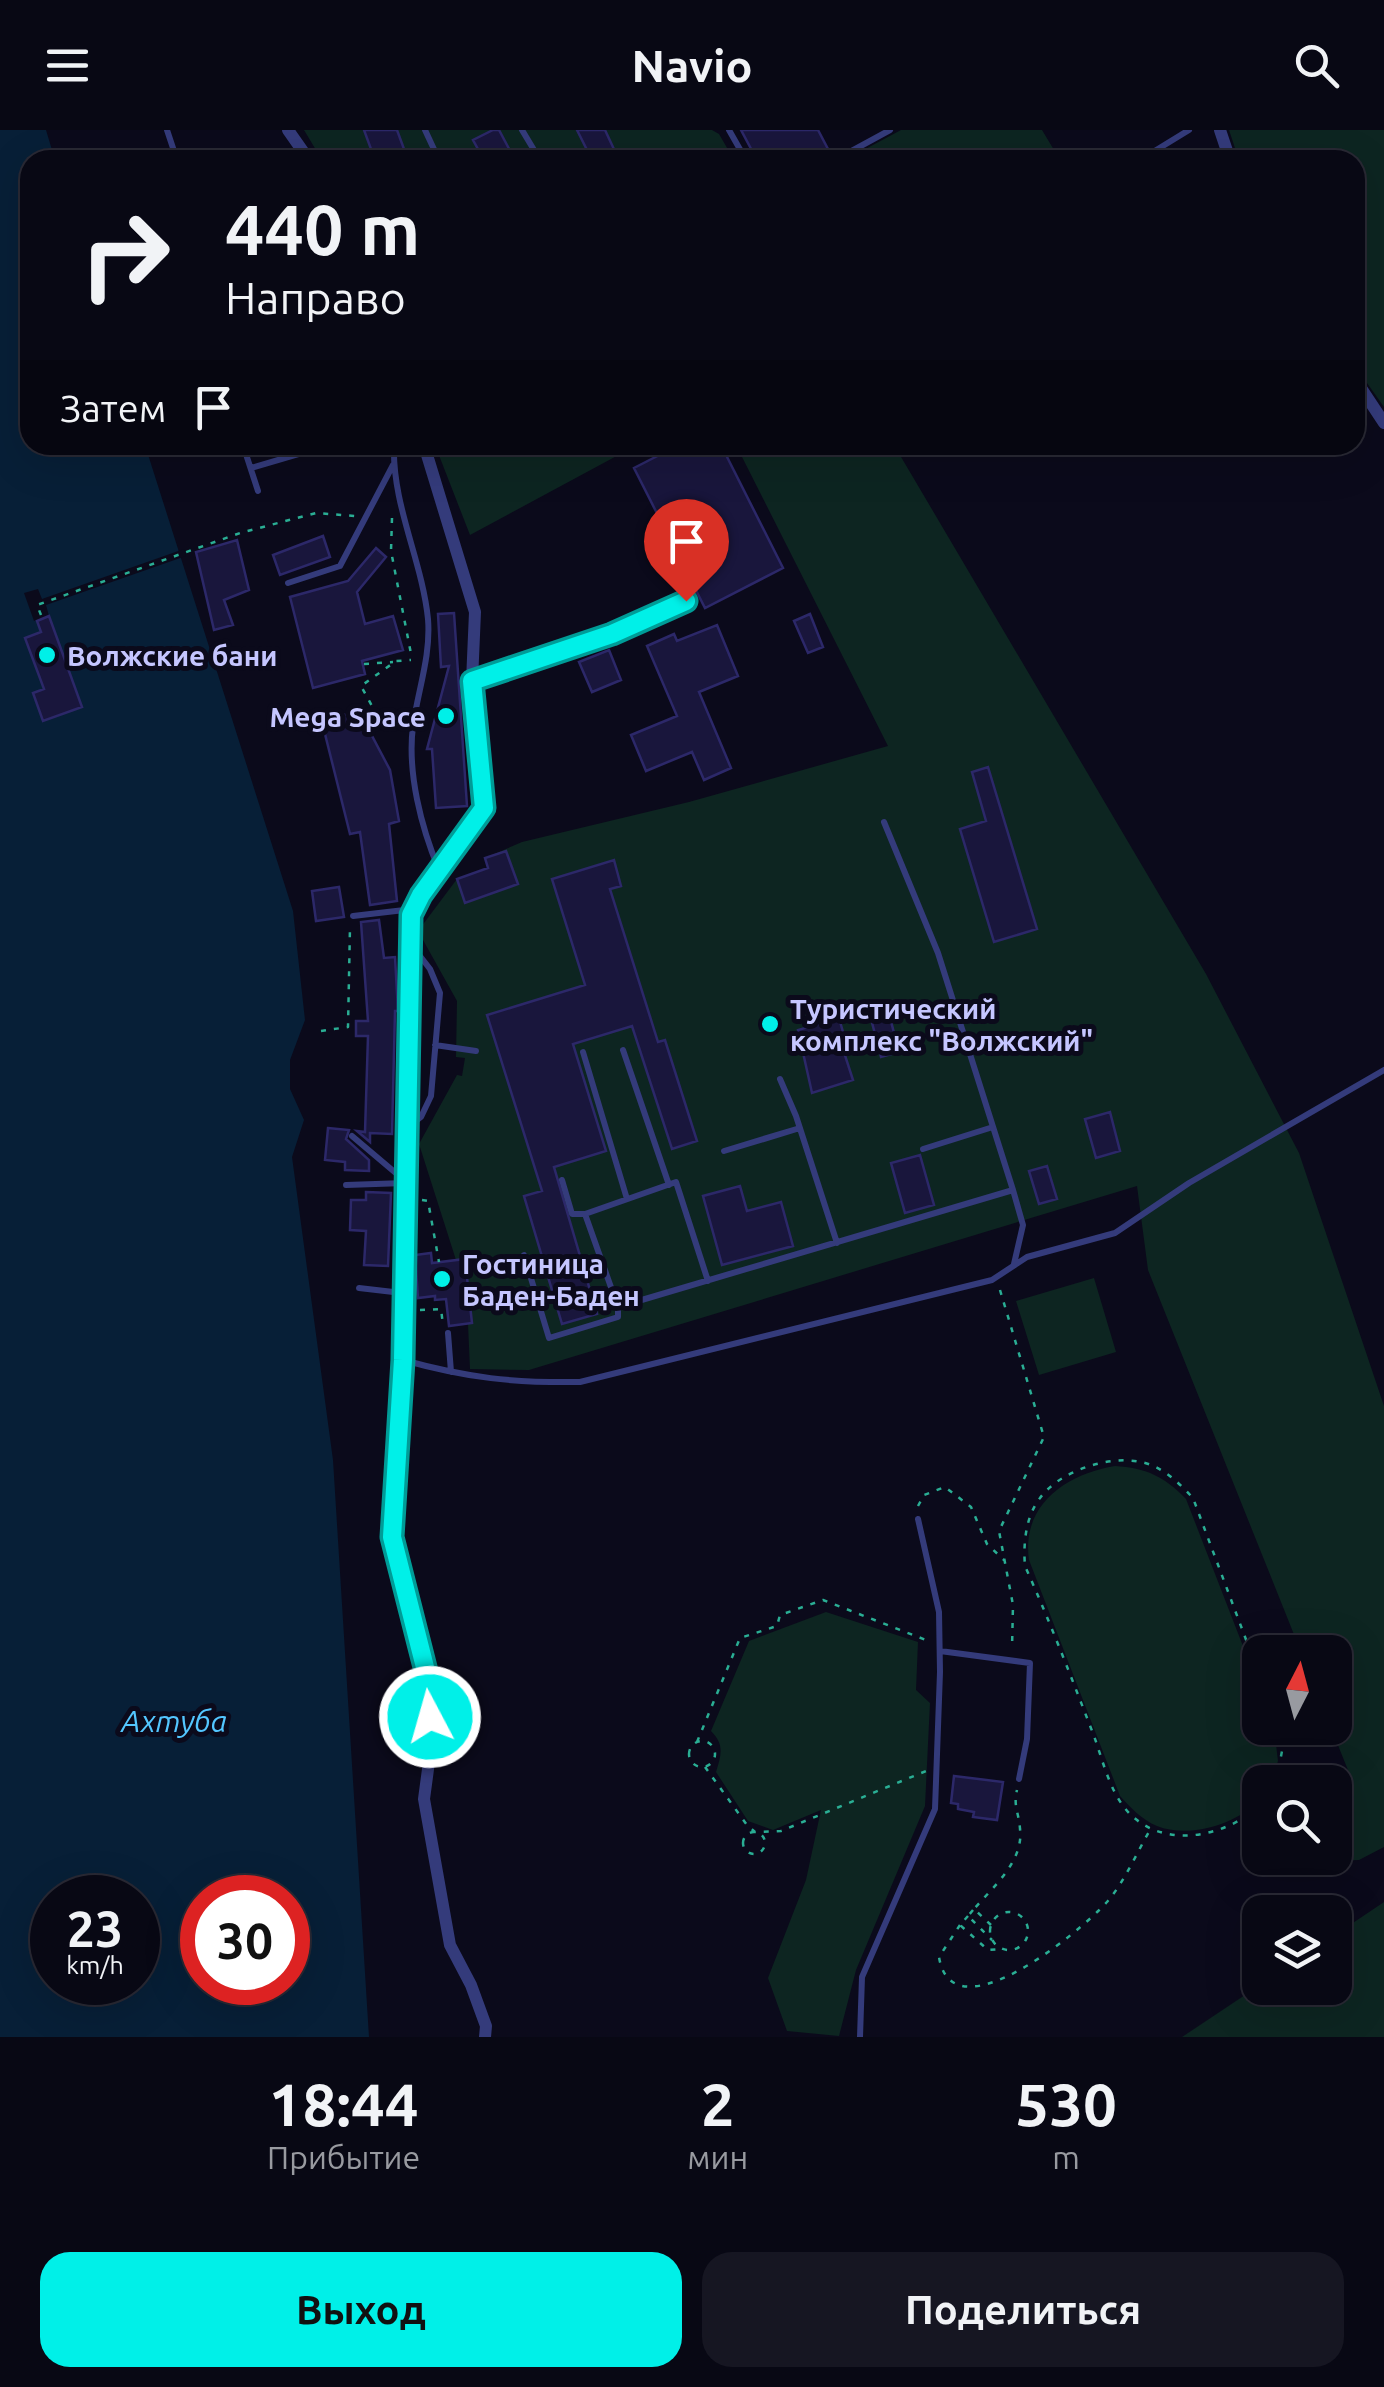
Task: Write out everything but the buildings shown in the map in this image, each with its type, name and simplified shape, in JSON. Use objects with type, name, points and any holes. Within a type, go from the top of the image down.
[{"type":"street","points":[[1365,394],[1384,423]]},
{"type":"street","points":[[427,455],[475,612],[472,681],[484,808],[414,909],[408,941],[411,1036],[403,1360],[392,1537],[430,1687],[431,1746],[424,1800],[450,1945],[471,1986],[486,2026],[485,2037]]},
{"type":"lane","points":[[853,150],[890,130]]},
{"type":"lane","points":[[1157,150],[1190,130]]},
{"type":"lane","points":[[246,455],[258,490]]},
{"type":"lane","points":[[251,468],[295,455]]},
{"type":"lane","points":[[393,455],[428,622],[428,650],[412,730],[415,787],[439,870]]},
{"type":"lane","points":[[288,583],[340,566],[393,464]]},
{"type":"lane","points":[[472,681],[612,634],[686,601]]},
{"type":"lane","points":[[884,822],[938,953],[1013,1190],[1023,1225],[1014,1266]]},
{"type":"lane","points":[[353,916],[414,909]]},
{"type":"lane","points":[[406,1129],[421,1117],[430,1096],[440,993],[430,970],[408,941]]},
{"type":"lane","points":[[435,1045],[476,1051]]},
{"type":"lane","points":[[623,1050],[669,1185]]},
{"type":"lane","points":[[583,1052],[627,1200]]},
{"type":"lane","points":[[403,1360],[465,1377],[516,1383],[580,1382],[996,1278],[1027,1257],[1115,1233],[1189,1183],[1384,1070]]},
{"type":"lane","points":[[780,1080],[800,1128],[837,1243]]},
{"type":"lane","points":[[923,1150],[992,1127]]},
{"type":"lane","points":[[724,1152],[800,1128]]},
{"type":"lane","points":[[352,1136],[405,1182]]},
{"type":"lane","points":[[562,1180],[572,1214],[585,1214],[676,1182],[708,1281]]},
{"type":"lane","points":[[346,1185],[405,1182]]},
{"type":"lane","points":[[618,1307],[1013,1190]]},
{"type":"lane","points":[[524,1255],[549,1338],[618,1318],[618,1307],[585,1214]]},
{"type":"lane","points":[[359,1288],[404,1293]]},
{"type":"lane","points":[[448,1333],[451,1372]]},
{"type":"lane","points":[[860,2037],[862,1977],[935,1809],[939,1612],[918,1519]]},
{"type":"lane","points":[[940,1648],[1030,1663],[1027,1739],[1019,1779]]},
{"type":"path","points":[[41,615],[37,605],[240,533],[316,513],[368,517]]},
{"type":"path","points":[[364,664],[412,660],[391,551],[392,516]]},
{"type":"path","points":[[362,712],[372,706],[361,686],[396,661]]},
{"type":"path","points":[[321,1032],[348,1028],[348,932],[353,916]]},
{"type":"path","points":[[404,1199],[428,1201],[440,1262]]},
{"type":"path","points":[[996,1278],[1044,1437],[999,1531],[1014,1626],[1010,1660]]},
{"type":"path","points":[[404,1311],[441,1309],[444,1333],[448,1333]]},
{"type":"path","points":[[1242,1819],[1210,1832],[1174,1836],[1150,1830],[1118,1799],[1025,1566],[1023,1546],[1038,1499],[1088,1466],[1142,1462],[1164,1472],[1192,1498],[1244,1635]]},
{"type":"path","points":[[918,1519],[916,1508],[924,1495],[945,1486],[971,1507],[987,1544],[1004,1561]]},
{"type":"path","points":[[697,1742],[710,1743],[715,1750],[713,1762],[705,1767],[690,1760],[690,1748],[697,1742],[740,1638],[777,1626],[780,1615],[822,1600],[940,1648]]},
{"type":"path","points":[[705,1767],[755,1832],[764,1838],[765,1845],[758,1854],[751,1854],[742,1843],[748,1834],[755,1832],[781,1831],[937,1766]]},
{"type":"path","points":[[1019,1779],[1014,1805],[1021,1830],[1018,1852],[1002,1877],[943,1946],[939,1957],[941,1972],[949,1984],[961,1991],[971,1993],[994,1987],[1044,1960],[1105,1904],[1150,1830]]},
{"type":"path","points":[[974,1909],[992,1925]]},
{"type":"path","points":[[960,1925],[988,1950],[1020,1947],[1027,1937],[1027,1925],[1008,1912],[996,1917],[992,1940]]},
{"type":"path","points":[[968,1916],[1002,1949]]},
{"type":"green space","points":[[304,130],[712,130],[728,150],[316,150]]},
{"type":"green space","points":[[901,130],[1042,130],[1054,150],[864,150]]},
{"type":"green space","points":[[1229,130],[1384,130],[1384,407],[1365,380],[1365,150],[1236,150]]},
{"type":"green space","points":[[439,455],[618,455],[470,535]]},
{"type":"green space","name":"Туристический комплекс \"Волжский\"","points":[[741,455],[900,455],[1206,974],[1299,1153],[1384,1406],[1384,1847],[1352,1860],[1352,1765],[1346,1765],[1338,1745],[1352,1745],[1352,1635],[1294,1635],[1148,1270],[1137,1186],[529,1370],[470,1369],[468,1324],[472,1323],[465,1260],[456,1260],[419,1144],[457,1075],[462,1076],[465,1058],[456,1057],[457,1001],[418,931],[457,879],[488,868],[485,858],[522,842],[689,802],[888,746]]},
{"type":"green space","points":[[1094,1278],[1116,1352],[1039,1375],[1016,1301]]},
{"type":"green space","points":[[1115,1466],[1136,1469],[1170,1484],[1186,1499],[1242,1644],[1242,1745],[1276,1745],[1277,1765],[1242,1765],[1242,1814],[1212,1827],[1184,1831],[1157,1826],[1141,1817],[1120,1796],[1029,1560],[1028,1540],[1040,1508],[1064,1485]]},
{"type":"green space","points":[[826,1612],[918,1642],[916,1690],[930,1703],[925,1806],[856,1970],[839,2036],[787,2031],[768,1978],[806,1880],[821,1810],[773,1830],[748,1821],[716,1772],[720,1746],[711,1731],[749,1641]]},
{"type":"green space","points":[[1384,1902],[1384,2037],[1182,2037],[1242,1997],[1242,2005],[1352,2005],[1352,1924]]},
{"type":"water","name":"Ахтуба","points":[[0,130],[46,130],[52,150],[20,150],[20,455],[148,455],[293,911],[305,1020],[290,1060],[290,1089],[304,1120],[292,1157],[333,1460],[369,2037],[0,2037]]},
{"type":"pier","points":[[184,549],[186,556],[46,605],[49,616],[34,621],[24,593],[38,589],[42,599]]},
{"type":"place","name":"Волжские бани","points":[[47,655]]},
{"type":"place","name":"Mega Space","points":[[446,716]]},
{"type":"place","name":"Туристический комплекс \"Волжский\"","points":[[770,1024]]},
{"type":"place","name":"Гостиница Баден-Баден","points":[[442,1279]]},
{"type":"route","points":[[430,1717],[430,1687],[392,1537],[403,1360],[411,915],[421,895],[484,808],[472,681],[612,634],[686,601]]}]
